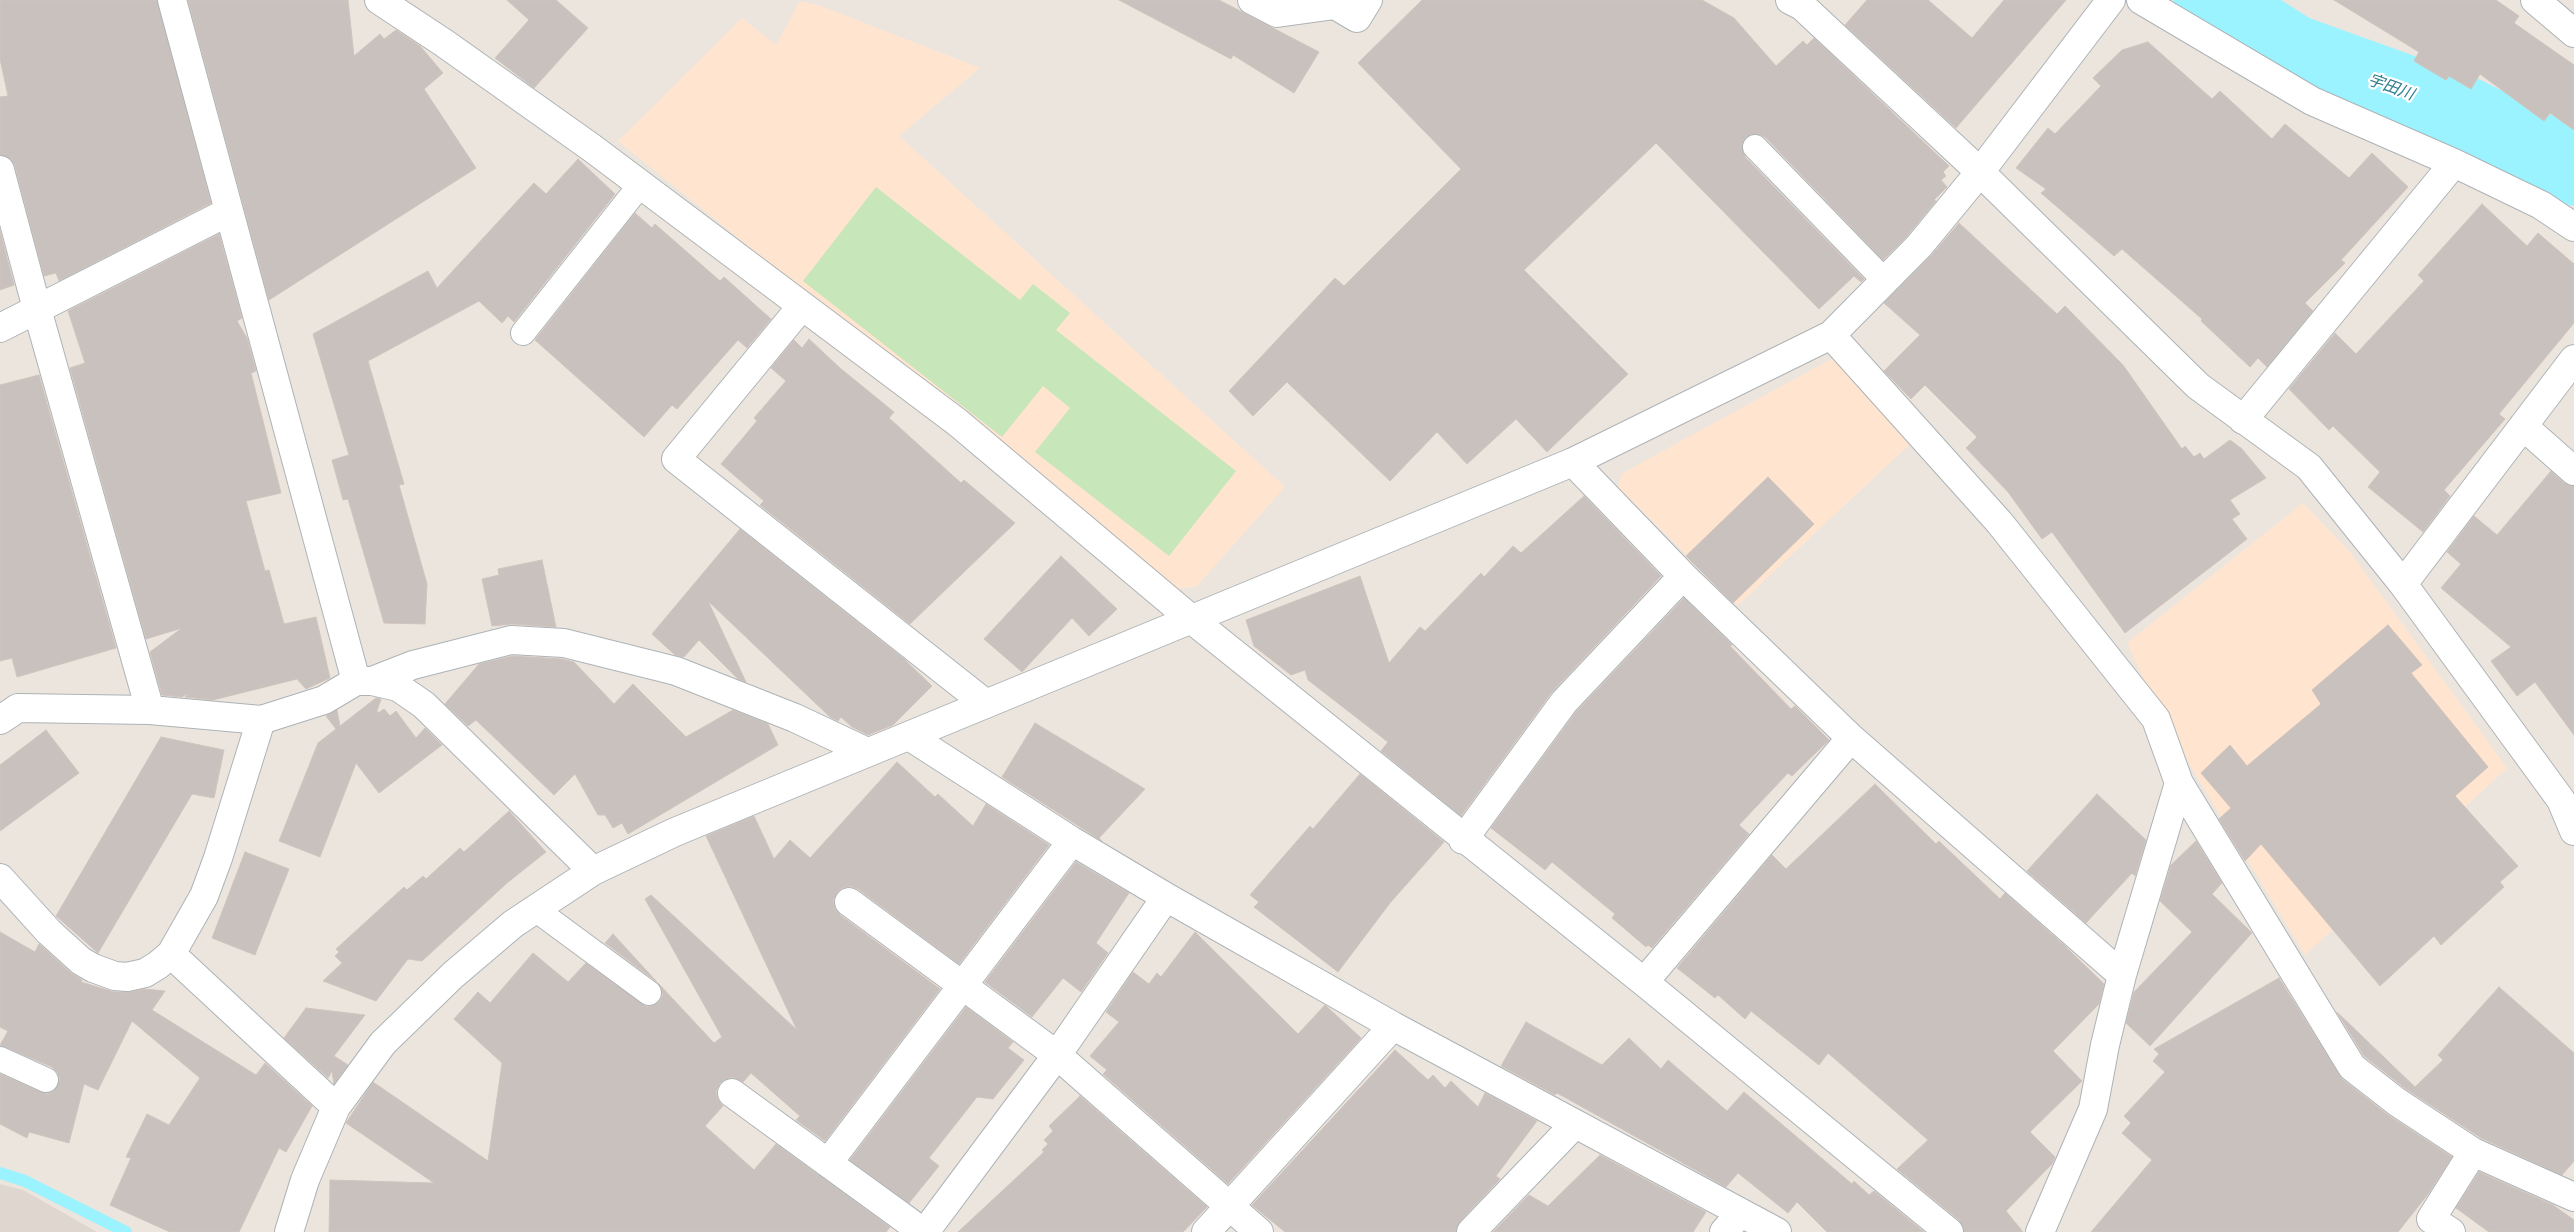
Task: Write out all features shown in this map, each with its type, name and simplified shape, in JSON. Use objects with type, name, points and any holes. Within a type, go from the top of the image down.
[{"type":"street","points":[[172,0],[228,212],[364,681]]},
{"type":"street","points":[[379,0],[444,43],[641,184],[958,422],[1190,618],[1463,840],[1644,982],[1949,1232]]},
{"type":"street","points":[[1252,0],[1277,12],[1335,5],[1357,18],[1368,0]]},
{"type":"street","points":[[289,1232],[305,1180],[336,1107],[390,1036],[453,975],[513,924],[593,872],[675,832],[1190,618],[1573,462],[1831,335],[1919,246],[1980,172],[2111,0]]},
{"type":"street","points":[[2141,0],[2312,101],[2454,163],[2541,205],[2574,227]]},
{"type":"street","points":[[2536,0],[2574,33]]},
{"type":"street","points":[[2553,0],[2574,9]]},
{"type":"street","points":[[1800,2],[1980,172],[2198,386],[2309,467],[2403,584],[2561,800],[2574,831]]},
{"type":"street","points":[[2243,420],[2454,163]]},
{"type":"street","points":[[0,170],[37,309],[150,710]]},
{"type":"street","points":[[0,328],[228,212]]},
{"type":"street","points":[[802,306],[676,459],[986,704]]},
{"type":"street","points":[[1831,335],[1999,522],[2156,719],[2179,783],[2352,1067],[2397,1102],[2473,1152],[2574,1197]]},
{"type":"street","points":[[2403,584],[2574,360]]},
{"type":"street","points":[[2523,426],[2574,471]]},
{"type":"street","points":[[1573,462],[1683,576],[1851,738],[2122,975]]},
{"type":"street","points":[[1463,840],[1564,702],[1683,576]]},
{"type":"street","points":[[0,720],[18,708],[150,710],[262,720],[324,700],[364,681],[413,664],[511,640],[564,643],[676,671],[795,718],[867,752]]},
{"type":"street","points":[[364,681],[398,687],[424,705],[593,872]]},
{"type":"street","points":[[4,890],[64,947],[81,960],[103,972],[127,977],[145,973],[158,965],[171,954],[204,896],[262,720]]},
{"type":"street","points":[[909,736],[1072,841],[1166,897],[1393,1026],[1574,1125],[1732,1222],[1776,1232]]},
{"type":"street","points":[[1644,982],[1851,738]]},
{"type":"street","points":[[2040,1232],[2093,1109],[2105,1045],[2122,975],[2179,783]]},
{"type":"street","points":[[828,1163],[1072,841]]},
{"type":"street","points":[[732,1093],[924,1232],[1056,1054],[1166,897]]},
{"type":"street","points":[[849,902],[1056,1054],[1229,1208],[1259,1232]]},
{"type":"street","points":[[171,954],[336,1107]]},
{"type":"street","points":[[1206,1232],[1393,1026]]},
{"type":"street","points":[[1471,1232],[1574,1125]]},
{"type":"street","points":[[2451,1232],[2431,1219],[2473,1152]]},
{"type":"lane","points":[[1755,147],[1885,281]]},
{"type":"lane","points":[[523,333],[641,184]]},
{"type":"lane","points":[[535,910],[649,993]]},
{"type":"lane","points":[[0,1059],[46,1080]]},
{"type":"shaded area","points":[[800,1],[821,6],[980,68],[899,136],[1285,487],[1196,587],[1173,589],[618,141],[742,18],[776,45]]},
{"type":"shaded area","points":[[1835,357],[1910,444],[1738,605],[1618,488],[1621,474]]},
{"type":"shaded area","points":[[2303,503],[2350,552],[2507,768],[2305,955],[2160,716],[2127,643]]},
{"type":"shaded area","points":[[0,1184],[23,1190],[97,1232],[0,1232]]},
{"type":"green space","points":[[876,187],[1020,300],[1033,284],[1070,313],[1056,330],[1236,471],[1169,556],[1035,452],[1070,408],[1043,386],[1002,437],[803,281]]},
{"type":"building","points":[[0,0],[157,0],[211,203],[59,281],[56,273],[44,276],[15,166],[11,159],[0,155],[0,97],[8,96],[0,59]]},
{"type":"building","points":[[188,0],[348,0],[354,56],[380,34],[384,39],[396,30],[420,46],[443,73],[424,89],[476,168],[269,300]]},
{"type":"building","points":[[507,0],[556,0],[588,28],[534,88],[495,58],[529,20]]},
{"type":"building","points":[[1119,0],[1219,0],[1319,52],[1294,93],[1233,55],[1231,59]]},
{"type":"building","points":[[1422,0],[1702,0],[1734,18],[1776,66],[1803,41],[1807,45],[1814,38],[1949,166],[1943,172],[1946,176],[1941,180],[1947,187],[1934,200],[1936,201],[1907,236],[1883,260],[1765,137],[1758,134],[1746,137],[1742,144],[1745,157],[1864,279],[1861,282],[1854,276],[1819,309],[1656,143],[1524,270],[1628,374],[1547,452],[1516,419],[1467,464],[1437,432],[1390,481],[1287,382],[1253,416],[1229,391],[1335,278],[1344,286],[1461,169],[1358,63]]},
{"type":"building","points":[[1867,0],[1928,0],[1972,38],[2004,0],[2066,0],[1956,128],[1845,25]]},
{"type":"building","points":[[2334,0],[2496,0],[2519,16],[2514,23],[2574,65],[2574,130],[2550,113],[2544,121],[2480,74],[2471,89],[2449,76],[2446,80],[2414,61],[2419,52]]},
{"type":"building","points":[[2148,42],[2212,99],[2220,91],[2272,139],[2285,124],[2349,178],[2372,153],[2408,187],[2341,260],[2345,263],[2305,303],[2313,311],[2267,367],[2258,358],[2250,367],[2201,321],[2202,319],[2122,249],[2114,256],[2041,193],[2046,189],[2016,168],[2048,128],[2055,134],[2101,86],[2093,78],[2122,50]]},
{"type":"building","points":[[578,159],[615,194],[514,322],[508,316],[502,323],[479,301],[368,361],[404,484],[399,485],[427,584],[425,624],[384,623],[348,499],[343,500],[332,460],[349,455],[313,334],[428,271],[437,288],[534,183],[546,194]]},
{"type":"building","points":[[2482,204],[2527,246],[2538,233],[2574,264],[2574,323],[2499,414],[2505,419],[2444,490],[2450,496],[2423,532],[2368,487],[2380,472],[2333,426],[2329,430],[2289,389],[2335,333],[2356,354],[2424,281],[2418,275]]},
{"type":"building","points":[[635,213],[652,228],[655,224],[720,281],[724,277],[771,319],[747,348],[738,340],[677,409],[672,405],[644,437],[535,340]]},
{"type":"building","points":[[1959,223],[2057,314],[2065,306],[2123,365],[2182,449],[2185,446],[2194,457],[2200,453],[2204,459],[2230,440],[2242,449],[2266,478],[2230,500],[2240,514],[2232,519],[2247,539],[2125,633],[2052,532],[2042,539],[2008,492],[1966,448],[1977,437],[1925,385],[1911,399],[1884,371],[1920,335],[1884,303],[1930,257]]},
{"type":"building","points":[[0,231],[14,285],[0,290]]},
{"type":"building","points":[[219,234],[242,318],[237,321],[247,338],[256,371],[251,373],[281,493],[246,501],[265,571],[269,570],[284,624],[316,617],[330,678],[306,689],[297,679],[213,700],[185,697],[188,693],[182,697],[162,695],[150,652],[182,628],[146,639],[70,368],[85,363],[68,311]]},
{"type":"building","points":[[809,339],[840,368],[894,412],[889,418],[961,483],[964,480],[1015,523],[910,624],[760,505],[764,501],[721,464],[757,421],[754,418],[786,381],[771,368],[794,340],[802,348]]},
{"type":"building","points":[[39,375],[116,648],[17,677],[12,658],[0,661],[0,385]]},
{"type":"building","points":[[2551,471],[2564,483],[2574,486],[2574,735],[2535,682],[2517,696],[2491,661],[2511,647],[2441,588],[2461,564],[2447,552],[2474,516],[2497,535]]},
{"type":"building","points":[[1768,477],[1814,524],[1733,603],[1686,556]]},
{"type":"building","points":[[1584,496],[1661,576],[1551,693],[1461,816],[1381,751],[1388,742],[1308,680],[1305,670],[1291,675],[1254,646],[1246,620],[1360,576],[1389,663],[1420,627],[1425,631],[1481,573],[1484,577],[1513,546],[1521,553]]},
{"type":"building","points":[[740,529],[904,659],[932,686],[893,725],[868,735],[852,727],[841,717],[838,721],[830,717],[708,601],[746,682],[738,679],[699,640],[684,657],[675,655],[652,634]]},
{"type":"building","points":[[1061,556],[1117,609],[1089,636],[1072,618],[1022,672],[984,639]]},
{"type":"building","points":[[542,560],[556,627],[512,624],[492,626],[482,579],[499,575],[498,569]]},
{"type":"building","points":[[1684,598],[1732,645],[1730,646],[1791,709],[1795,706],[1829,740],[1792,776],[1788,773],[1739,825],[1749,834],[1652,948],[1648,945],[1646,947],[1612,918],[1615,914],[1552,862],[1545,870],[1491,828],[1576,712]]},
{"type":"building","points":[[2388,625],[2422,665],[2411,673],[2488,767],[2455,796],[2518,866],[2500,882],[2504,887],[2441,945],[2434,936],[2380,986],[2261,844],[2245,861],[2219,819],[2231,808],[2201,773],[2230,745],[2247,766],[2321,704],[2312,690]]},
{"type":"building","points":[[513,656],[562,659],[574,662],[614,704],[633,684],[686,737],[733,710],[768,724],[778,745],[628,834],[622,823],[613,828],[605,815],[598,815],[575,774],[554,795],[476,720],[468,726],[445,704],[479,664]]},
{"type":"building","points":[[376,698],[381,699],[378,713],[384,709],[390,716],[396,711],[416,738],[425,728],[442,745],[379,793],[356,763],[320,857],[279,841],[318,743],[336,729],[326,716],[337,710],[340,726]]},
{"type":"building","points":[[1035,723],[1145,789],[1099,838],[1102,841],[1002,777]]},
{"type":"building","points":[[46,730],[79,773],[0,831],[0,765]]},
{"type":"building","points":[[161,737],[224,750],[214,798],[192,794],[98,953],[56,916]]},
{"type":"building","points":[[897,762],[935,797],[938,794],[973,826],[986,804],[1049,845],[959,964],[858,889],[850,886],[842,888],[837,892],[833,901],[835,909],[840,915],[940,989],[825,1141],[796,1120],[800,1116],[751,1073],[743,1082],[733,1077],[720,1083],[716,1092],[718,1100],[723,1106],[705,1126],[754,1170],[776,1144],[890,1227],[886,1232],[329,1232],[330,1180],[434,1183],[346,1123],[373,1082],[488,1161],[502,1063],[454,1019],[478,992],[490,1003],[533,953],[568,982],[586,963],[647,1007],[655,1005],[660,1001],[663,994],[658,983],[714,1043],[722,1037],[645,899],[651,895],[797,1030],[706,836],[754,816],[774,859],[790,840],[810,858]]},
{"type":"building","points":[[1360,774],[1444,842],[1390,903],[1338,972],[1254,907],[1259,902],[1250,895],[1310,826],[1313,829]]},
{"type":"building","points":[[1875,784],[1936,844],[1939,841],[2000,899],[2005,893],[2065,946],[2104,984],[2099,1004],[2053,1051],[2082,1081],[2030,1132],[2055,1157],[2052,1164],[2006,1211],[2023,1232],[1964,1232],[1959,1220],[1897,1169],[1928,1140],[1828,1053],[1819,1065],[1751,1011],[1745,1019],[1718,995],[1715,998],[1677,968],[1772,855],[1786,869]]},
{"type":"building","points":[[2097,794],[2146,840],[2135,876],[2132,873],[2086,923],[2027,871]]},
{"type":"building","points":[[509,811],[546,852],[507,883],[422,961],[408,959],[376,1001],[323,981],[342,963],[335,956],[339,952],[336,949],[404,887],[407,890],[423,876],[426,879],[460,848],[464,852]]},
{"type":"building","points":[[2196,841],[2222,883],[2212,894],[2252,933],[2150,1046],[2126,1023],[2134,992],[2192,932],[2160,901],[2171,865]]},
{"type":"building","points":[[245,852],[289,869],[255,955],[212,938]]},
{"type":"building","points":[[1076,862],[1129,893],[1096,943],[1108,953],[1081,992],[1063,978],[1032,1017],[985,982]]},
{"type":"building","points":[[0,932],[35,952],[39,944],[71,973],[82,980],[81,982],[114,992],[130,992],[145,989],[165,991],[152,1010],[256,1075],[265,1063],[312,1106],[286,1152],[279,1148],[239,1232],[170,1232],[110,1205],[131,1158],[126,1157],[147,1114],[169,1125],[200,1078],[132,1021],[98,1090],[84,1084],[69,1143],[29,1132],[27,1138],[0,1124],[0,1074],[47,1094],[54,1091],[60,1079],[52,1067],[0,1045],[8,1031],[0,1027]]},
{"type":"building","points":[[1195,932],[1298,1034],[1325,1005],[1361,1038],[1228,1184],[1103,1074],[1107,1070],[1090,1056],[1119,1022],[1106,1012],[1133,972],[1149,984],[1157,973],[1161,977]]},
{"type":"building","points":[[613,934],[657,982],[605,943]]},
{"type":"building","points":[[2279,978],[2342,1079],[2388,1115],[2452,1157],[2428,1194],[2398,1232],[2091,1232],[2152,1160],[2122,1133],[2131,1123],[2124,1116],[2165,1072],[2153,1061],[2159,1054],[2154,1049]]},
{"type":"building","points":[[2499,987],[2574,1053],[2574,1161],[2562,1175],[2481,1138],[2406,1089],[2364,1056],[2337,1012],[2415,1087],[2443,1060],[2438,1055]]},
{"type":"building","points":[[966,1007],[1013,1042],[1008,1048],[1024,1060],[993,1099],[977,1097],[929,1158],[939,1166],[909,1203],[850,1160]]},
{"type":"building","points":[[306,1008],[365,1015],[334,1056],[348,1065],[334,1084],[332,1071],[328,1078],[284,1038]]},
{"type":"building","points":[[1526,1022],[1602,1065],[1629,1038],[1661,1069],[1668,1060],[1727,1111],[1744,1092],[1852,1184],[1854,1181],[1869,1195],[1874,1191],[1924,1232],[1827,1232],[1797,1202],[1788,1213],[1738,1173],[1726,1187],[1557,1093],[1555,1095],[1501,1066]]},
{"type":"building","points":[[1395,1050],[1428,1080],[1433,1075],[1445,1088],[1451,1081],[1478,1107],[1485,1093],[1537,1121],[1496,1176],[1500,1179],[1460,1221],[1456,1232],[1285,1232],[1252,1205]]},
{"type":"building","points":[[1080,1096],[1207,1207],[1183,1232],[958,1232],[1044,1152],[1042,1150],[1048,1144],[1044,1140],[1053,1131],[1049,1126]]},
{"type":"building","points":[[1600,1155],[1706,1212],[1693,1232],[1493,1232],[1529,1195],[1548,1206]]},
{"type":"building","points":[[2479,1172],[2553,1205],[2574,1220],[2574,1232],[2489,1232],[2456,1208]]},
{"type":"waterway","name":"宇田川","points":[[2211,0],[2293,52],[2465,114],[2574,168]]},
{"type":"waterway","points":[[0,1173],[25,1181],[126,1232]]}]
